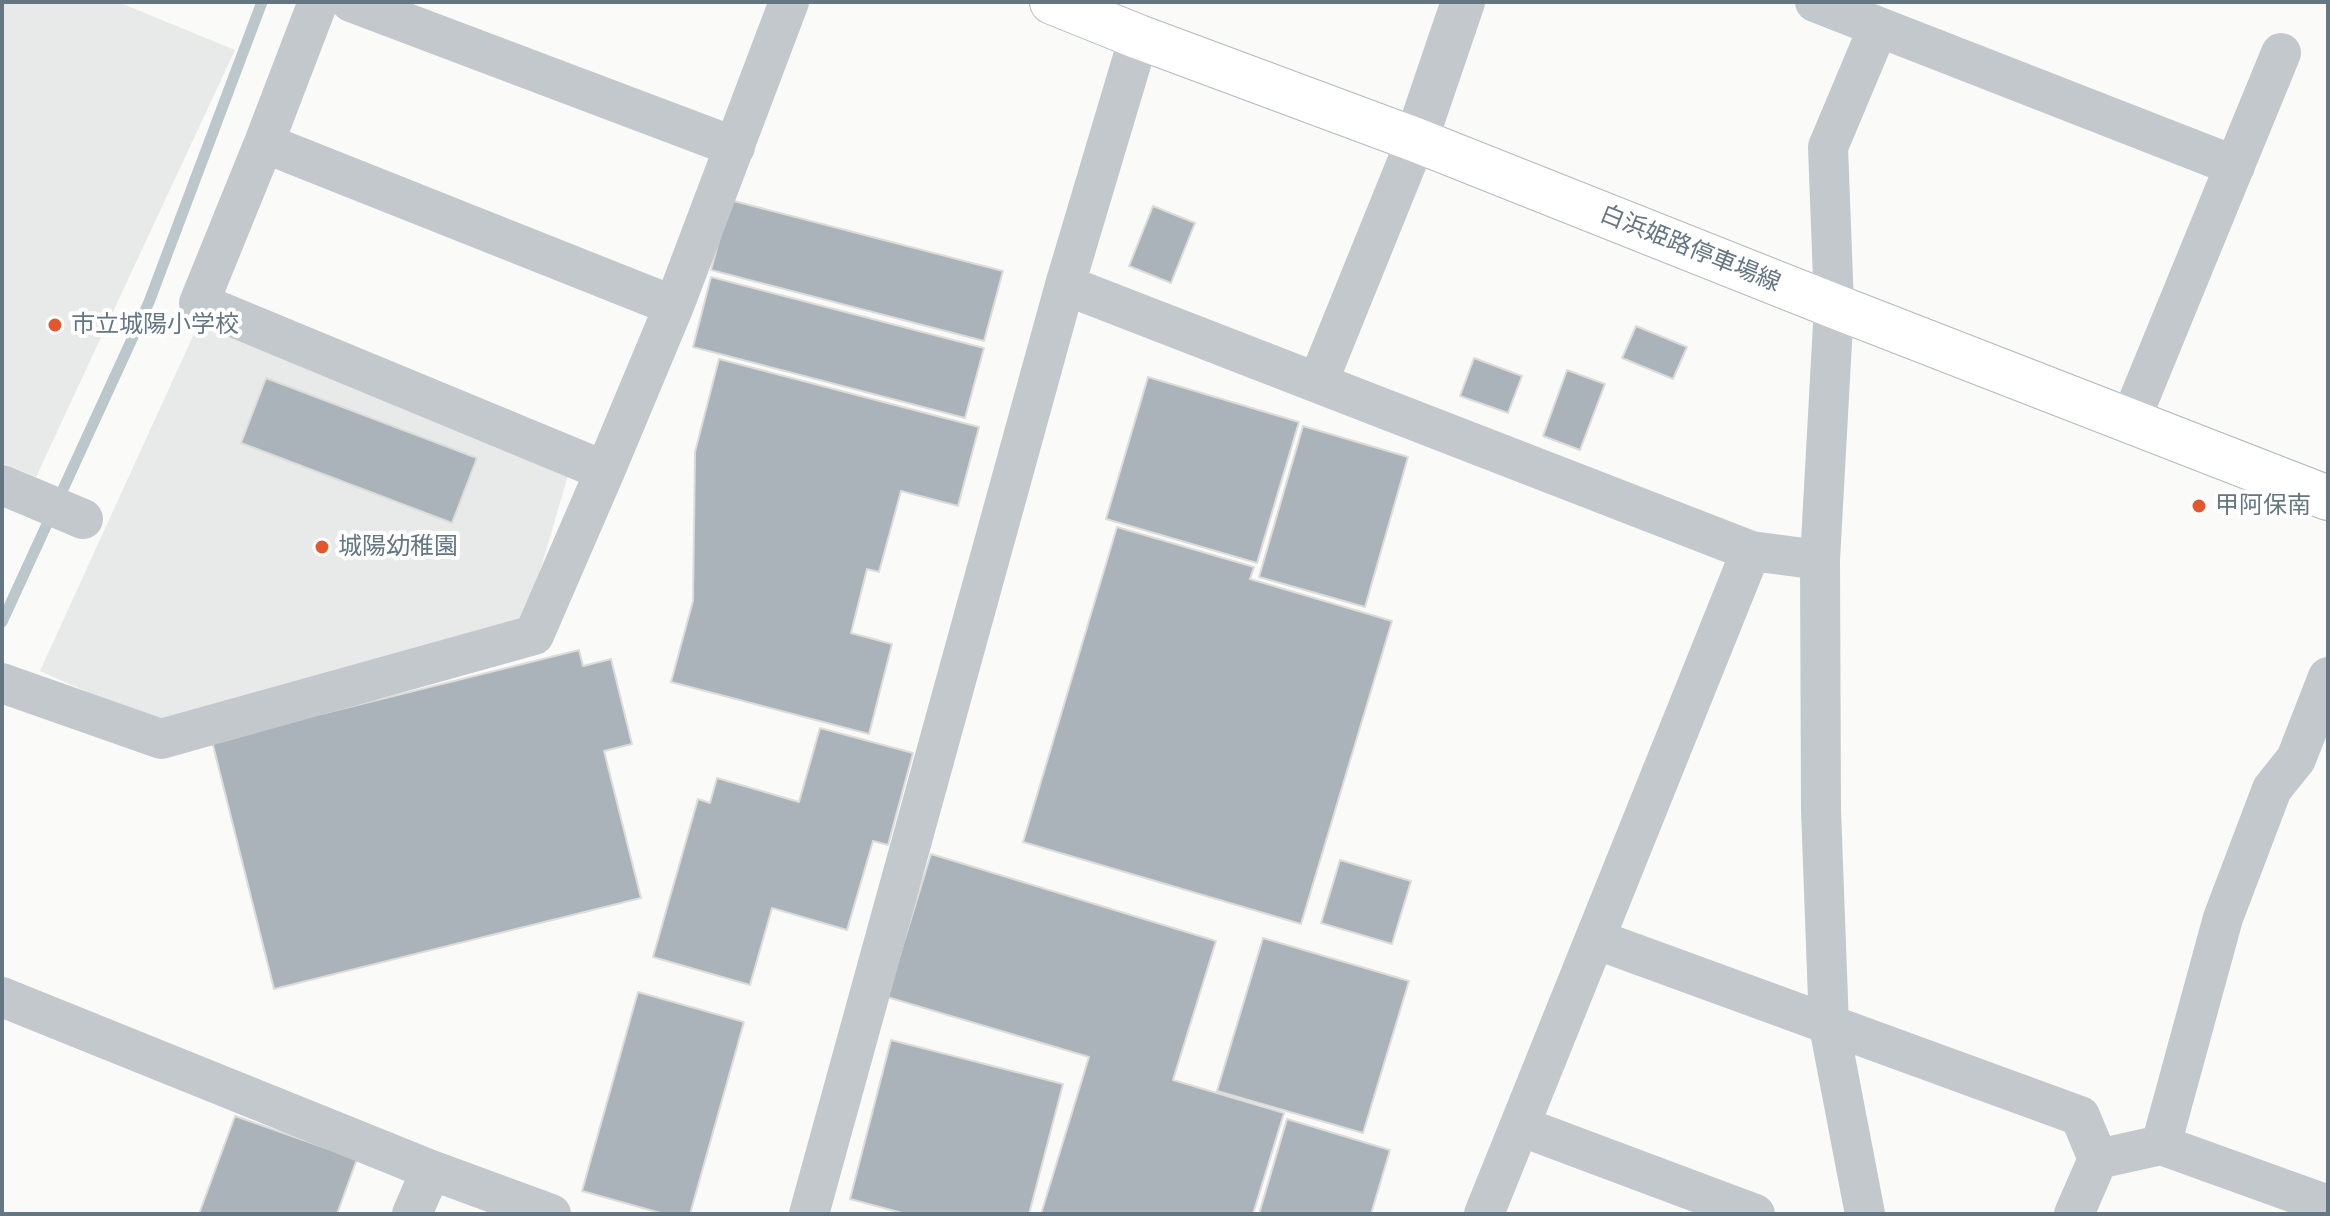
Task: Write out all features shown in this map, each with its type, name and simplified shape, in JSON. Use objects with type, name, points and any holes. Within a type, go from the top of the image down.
[{"type":"main road","name":"白浜姫路停車場線","points":[[1052,2],[1416,140],[2328,498]]},
{"type":"street","points":[[318,2],[199,303],[605,471]]},
{"type":"street","points":[[351,2],[735,147]]},
{"type":"street","points":[[2,683],[161,739],[534,635],[674,306],[789,2]]},
{"type":"street","points":[[1318,382],[1416,140],[1463,2]]},
{"type":"street","points":[[1815,2],[2235,166]]},
{"type":"street","points":[[1865,1214],[1829,1026],[1821,810],[1820,560],[1834,306],[1828,147],[1878,28]]},
{"type":"street","points":[[809,1214],[1065,285],[1139,37]]},
{"type":"street","points":[[2130,421],[2281,53]]},
{"type":"street","points":[[264,143],[674,306]]},
{"type":"street","points":[[1065,285],[1751,551],[1820,560]]},
{"type":"street","points":[[16,491],[83,519]]},
{"type":"street","points":[[1484,1214],[1751,551]]},
{"type":"street","points":[[2161,1145],[2223,918],[2272,789],[2296,759],[2328,677]]},
{"type":"street","points":[[1595,939],[2080,1116],[2098,1159],[2074,1214]]},
{"type":"street","points":[[2,997],[431,1170],[551,1214]]},
{"type":"street","points":[[1520,1126],[1755,1214]]},
{"type":"street","points":[[2098,1159],[2161,1145],[2328,1205]]},
{"type":"street","points":[[412,1214],[431,1170]]},
{"type":"shaded area","name":"市立城陽小学校","points":[[2,2],[118,2],[235,50],[36,477],[2,463]]},
{"type":"shaded area","name":"城陽幼稚園","points":[[198,325],[569,472],[525,622],[172,719],[151,720],[40,671]]},
{"type":"building","points":[[730,200],[1003,271],[984,341],[711,270]]},
{"type":"building","points":[[1153,206],[1195,223],[1171,283],[1129,266]]},
{"type":"building","points":[[711,277],[984,348],[965,418],[693,347]]},
{"type":"building","points":[[1636,326],[1687,347],[1673,379],[1622,358]]},
{"type":"building","points":[[1474,358],[1522,376],[1508,413],[1460,396]]},
{"type":"building","points":[[719,359],[979,427],[958,506],[901,491],[879,572],[867,569],[851,633],[892,644],[869,734],[671,682],[693,601],[695,452]]},
{"type":"building","points":[[1567,370],[1605,384],[1580,450],[1543,436]]},
{"type":"building","points":[[1148,377],[1299,422],[1257,563],[1106,519]]},
{"type":"building","points":[[266,378],[477,458],[452,523],[241,443]]},
{"type":"building","points":[[1303,426],[1408,457],[1365,607],[1259,577]]},
{"type":"building","points":[[1117,527],[1254,567],[1250,579],[1392,621],[1301,924],[1023,842]]},
{"type":"building","points":[[579,650],[583,666],[611,659],[632,744],[604,751],[641,898],[274,989],[212,741]]},
{"type":"building","points":[[820,728],[913,753],[888,845],[873,841],[847,930],[772,908],[750,985],[653,957],[698,799],[710,803],[717,778],[799,802]]},
{"type":"building","points":[[931,854],[1216,941],[1173,1080],[1284,1113],[1253,1214],[1041,1214],[1089,1057],[887,997]]},
{"type":"building","points":[[1340,860],[1411,881],[1392,944],[1321,923]]},
{"type":"building","points":[[1263,938],[1409,981],[1363,1133],[1217,1091]]},
{"type":"building","points":[[638,992],[744,1022],[690,1214],[664,1214],[582,1191]]},
{"type":"building","points":[[891,1040],[1063,1084],[1029,1214],[906,1214],[850,1199]]},
{"type":"building","points":[[235,1116],[357,1159],[337,1214],[199,1214]]},
{"type":"building","points":[[1287,1119],[1390,1150],[1371,1214],[1259,1214]]},
{"type":"waterway","points":[[2,622],[149,302],[262,2]]},
{"type":"place","name":"市立城陽小学校","points":[[55,325]]},
{"type":"place","name":"甲阿保南","points":[[2199,506]]},
{"type":"place","name":"城陽幼稚園","points":[[322,547]]}]
